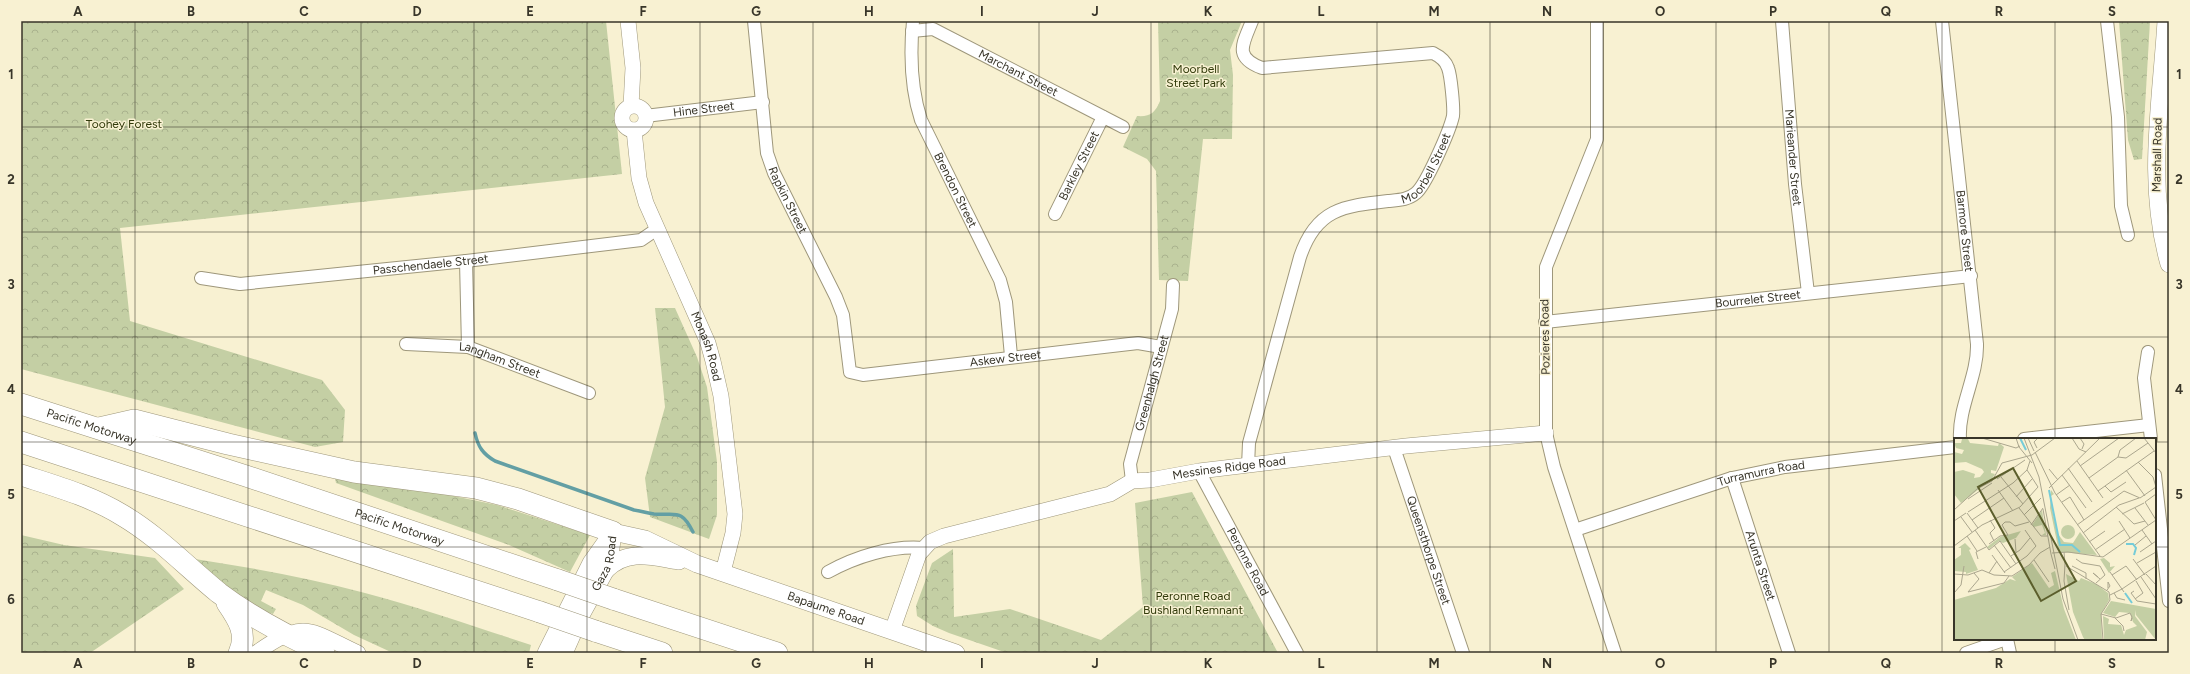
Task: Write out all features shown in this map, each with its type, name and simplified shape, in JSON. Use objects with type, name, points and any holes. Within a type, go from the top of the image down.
[{"type":"highway","name":"Pacific Motorway","points":[[21,404],[99,428],[777,653]]},
{"type":"highway","points":[[99,428],[134,420],[228,444],[354,472],[476,488],[518,499],[613,532]]},
{"type":"highway","points":[[21,442],[662,653]]},
{"type":"highway","points":[[21,475],[86,497],[124,516],[180,557],[219,593],[252,616],[324,653]]},
{"type":"highway","points":[[219,593],[237,618],[242,630],[242,644],[239,653]]},
{"type":"main road","name":"Marshall Road","points":[[2166,21],[2157,119],[2156,188],[2159,224],[2169,264]]},
{"type":"main road","name":"Bapaume Road","points":[[613,532],[645,540],[697,564],[956,653]]},
{"type":"main road","name":"Gaza Road","points":[[564,653],[580,616],[610,562],[613,532]]},
{"type":"main road","name":"Gaza Road","points":[[546,653],[591,563],[613,532]]},
{"type":"main road","name":"Bapaume Road","points":[[606,570],[621,559],[635,556],[648,556],[697,564]]},
{"type":"street","points":[[628,21],[632,68],[631,106]]},
{"type":"street","name":"Rapkin Street","points":[[754,21],[767,153],[774,173],[836,297],[843,315],[846,354],[850,372]]},
{"type":"street","name":"Moorbell Street","points":[[1248,466],[1249,442],[1300,257],[1310,234],[1324,219],[1342,208],[1351,205],[1401,200],[1415,194],[1426,180],[1453,114],[1448,68],[1439,56],[1427,53],[1262,68],[1249,62],[1242,53],[1242,46],[1252,21]]},
{"type":"street","name":"Pozieres Road","points":[[1597,21],[1596,139],[1548,258],[1544,276],[1546,433],[1553,463],[1615,653]]},
{"type":"street","name":"Marieander Street","points":[[1782,21],[1796,184],[1808,293]]},
{"type":"street","name":"Barmore Street","points":[[1942,21],[1978,351],[1960,424],[1960,438]]},
{"type":"street","points":[[2107,21],[2118,117],[2121,206],[2128,235]]},
{"type":"street","name":"Marchant Street","points":[[912,26],[933,29],[1123,127]]},
{"type":"street","name":"Brendon Street","points":[[912,26],[911,58],[916,106],[921,120],[1000,280],[1006,302],[1011,356]]},
{"type":"street","name":"Hine Street","points":[[645,116],[763,102]]},
{"type":"street","points":[[631,106],[641,108],[645,116],[642,126],[634,130],[626,127],[622,119],[624,111],[631,106]]},
{"type":"street","name":"Barkley Street","points":[[1055,214],[1103,117]]},
{"type":"street","name":"Monash Road","points":[[634,130],[639,178],[646,203],[708,343],[718,378],[735,514],[734,533],[723,572]]},
{"type":"street","name":"Passchendaele Street","points":[[201,278],[240,284],[466,261],[641,240],[657,229]]},
{"type":"street","points":[[466,261],[468,347]]},
{"type":"street","name":"Bourrelet Street","points":[[1545,322],[1971,276]]},
{"type":"street","name":"Greenhalgh Street","points":[[1132,481],[1130,464],[1172,309],[1173,285]]},
{"type":"street","name":"Askew Street","points":[[850,372],[863,375],[1011,356],[1138,343],[1161,347]]},
{"type":"street","name":"Langham Street","points":[[406,344],[468,347],[589,393]]},
{"type":"street","points":[[2148,352],[2144,374],[2151,438]]},
{"type":"street","points":[[2033,438],[2150,425]]},
{"type":"street","name":"Messines Ridge Road","points":[[892,631],[913,569],[924,548],[933,540],[944,536],[1110,494],[1132,481],[1150,480],[1199,471],[1394,448],[1546,433]]},
{"type":"street","name":"Turramurra Road","points":[[1575,530],[1732,478],[1785,467],[1954,447]]},
{"type":"street","name":"Queensthorpe Street","points":[[1394,448],[1463,653]]},
{"type":"street","name":"Peronne Road","points":[[1199,471],[1297,653]]},
{"type":"street","name":"Arunta Street","points":[[1732,478],[1790,653]]},
{"type":"street","points":[[2156,484],[2169,601]]},
{"type":"street","points":[[828,572],[852,560],[906,547],[924,548]]},
{"type":"street","points":[[256,653],[285,634],[299,630],[314,632],[358,653]]},
{"type":"street","points":[[1966,653],[2003,640]]},
{"type":"street","points":[[2006,640],[2010,653]]},
{"type":"green space","name":"Toohey Forest","points":[[21,21],[606,21],[622,174],[120,228],[130,321],[322,380],[345,410],[343,442],[315,447],[21,369]]},
{"type":"green space","name":"Moorbell Street Park","points":[[1158,21],[1242,21],[1230,50],[1233,75],[1232,139],[1203,139],[1188,281],[1159,280],[1156,171],[1147,159],[1123,147],[1137,116],[1149,115],[1156,109],[1160,101]]},
{"type":"green space","points":[[2119,21],[2150,21],[2142,159],[2134,160],[2128,140]]},
{"type":"green space","points":[[655,308],[675,308],[697,357],[707,387],[717,462],[717,515],[709,539],[650,517],[645,478],[665,407]]},
{"type":"green space","points":[[335,478],[439,493],[497,505],[590,535],[570,572],[509,545],[336,483]]},
{"type":"green space","name":"Peronne Road Bushland Remnant","points":[[1192,492],[1278,653],[1007,653],[949,633],[933,626],[917,616],[916,606],[932,563],[953,549],[954,617],[1010,609],[1101,640],[1143,607],[1135,503]]},
{"type":"green space","points":[[21,535],[64,545],[155,558],[184,589],[90,653],[21,653]]},
{"type":"green space","points":[[195,559],[302,578],[386,599],[531,645],[529,653],[393,653],[354,635],[303,605],[266,590],[261,601],[276,609],[273,614],[251,605],[231,591]]},
{"type":"waterway","points":[[475,433],[482,450],[487,456],[495,461],[634,510],[654,514],[673,514],[681,516],[689,524],[693,532]]}]
